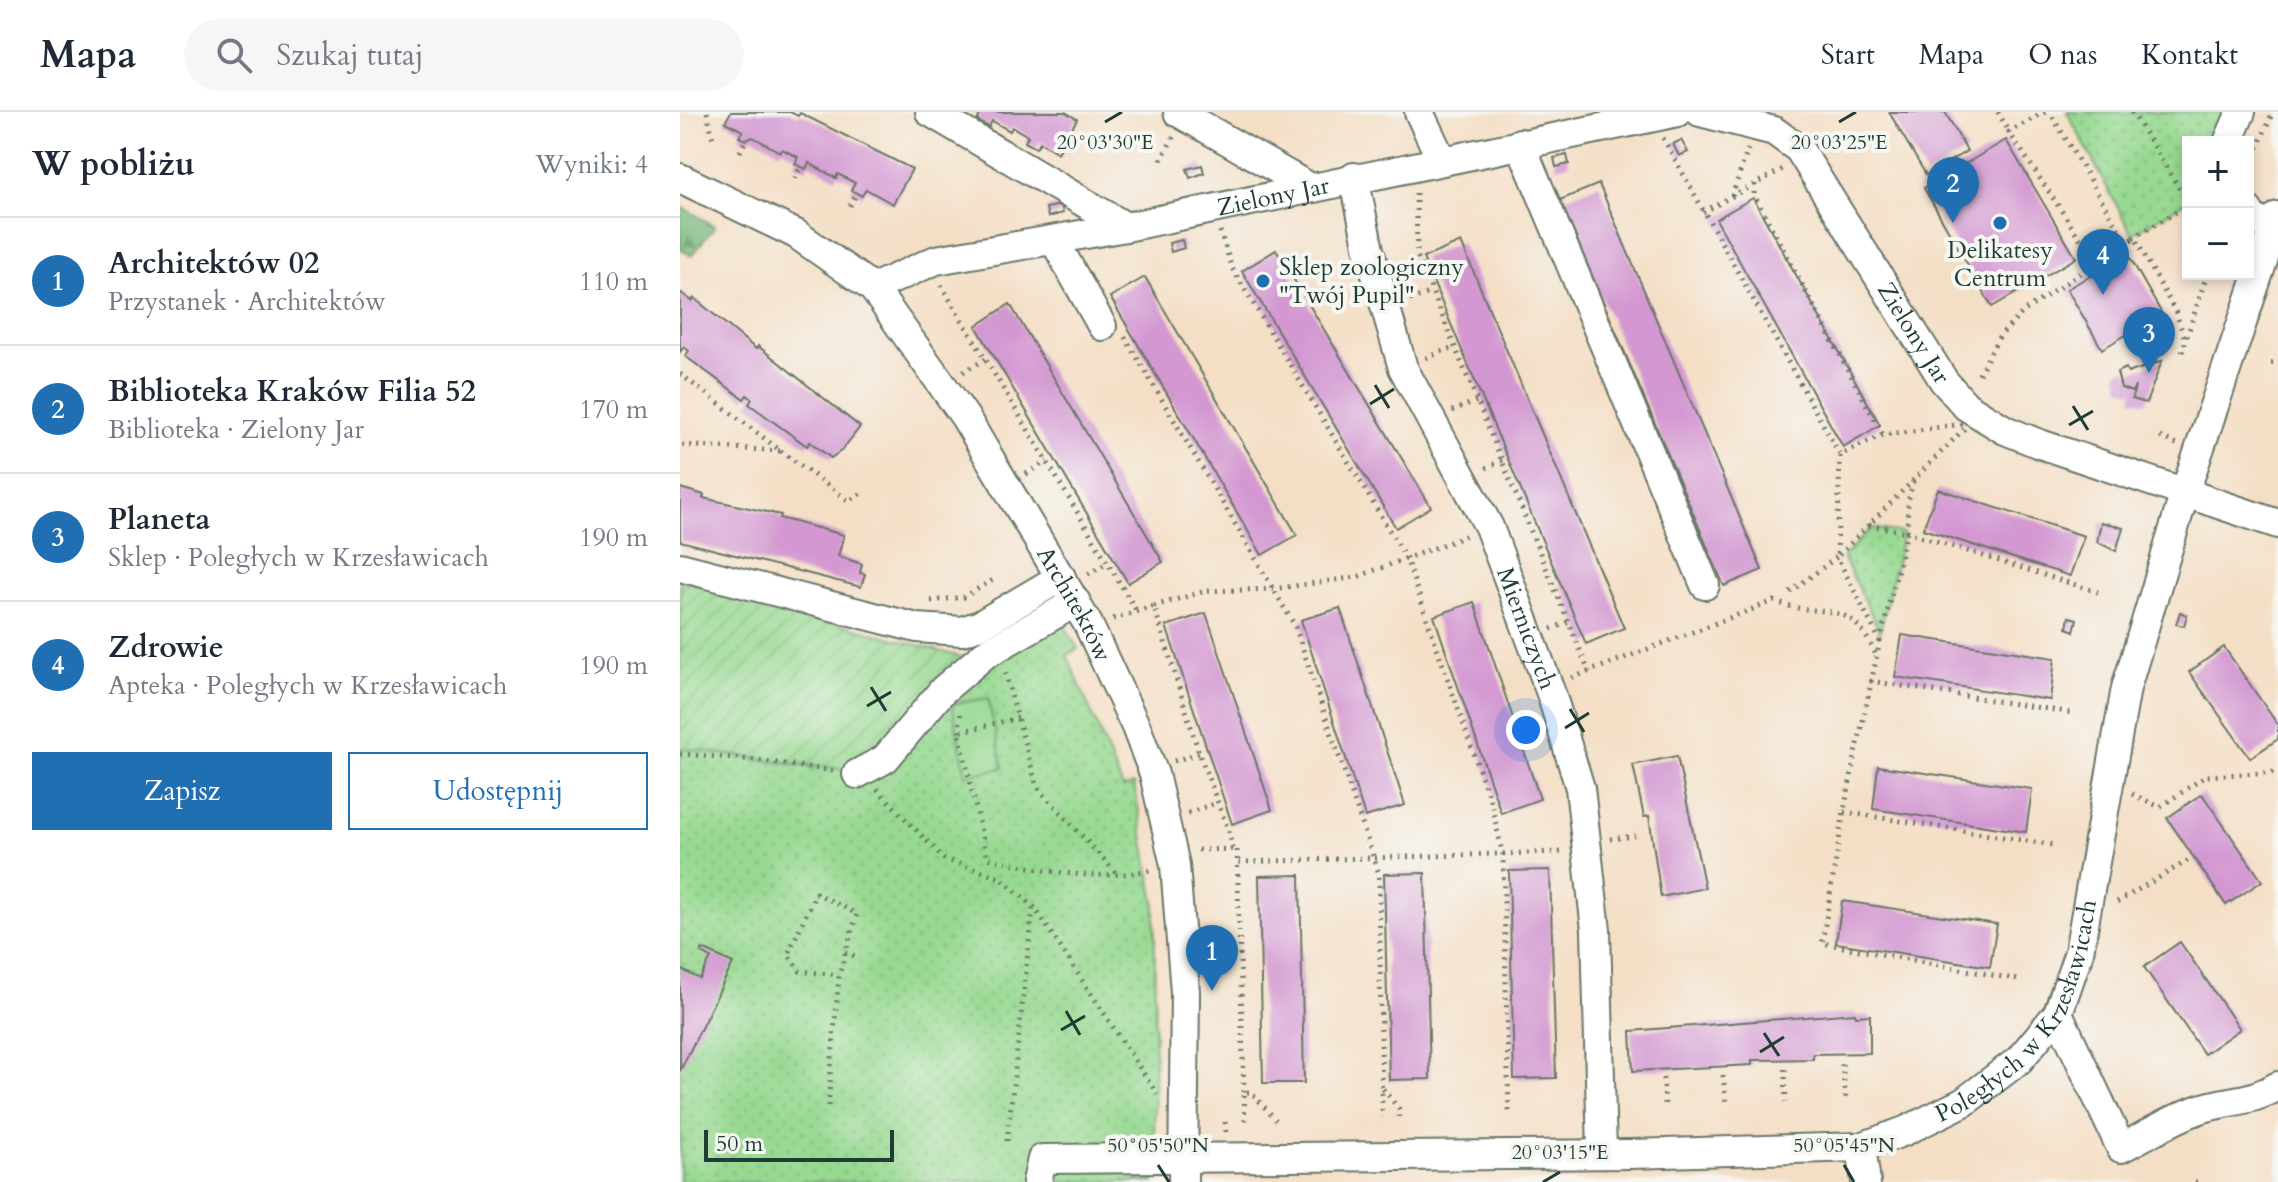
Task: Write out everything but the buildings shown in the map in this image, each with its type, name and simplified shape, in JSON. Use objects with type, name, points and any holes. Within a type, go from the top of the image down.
[{"type":"street","points":[[930,112],[1126,227]]},
{"type":"street","points":[[1178,112],[1307,186]]},
{"type":"street","points":[[1419,112],[1441,159]]},
{"type":"street","name":"Zielony Jar","points":[[1700,112],[1774,131],[1799,149],[1927,356],[1966,406],[2005,430],[2037,443],[2278,524]]},
{"type":"street","points":[[2231,136],[2241,112]]},
{"type":"street","name":"Zielony Jar","points":[[873,288],[936,260],[1126,227],[1520,143],[1668,121]]},
{"type":"street","points":[[1520,143],[1705,585]]},
{"type":"street","name":"Mierniczych","points":[[1354,177],[1369,250],[1403,368],[1489,527],[1552,696],[1580,788],[1596,930],[1602,1153]]},
{"type":"street","name":"Architektów","points":[[680,178],[796,234],[873,288],[965,417],[1076,602],[1136,727],[1181,858],[1185,1170]]},
{"type":"street","points":[[2254,218],[2275,222]]},
{"type":"street","name":"Poległych w Krzesławicach","points":[[1037,1182],[1042,1159],[1185,1170],[1602,1153],[1861,1147],[1905,1131],[1964,1102],[2019,1060],[2058,1013],[2079,952],[2126,688],[2185,492],[2275,222]]},
{"type":"street","points":[[1054,240],[1112,329]]},
{"type":"street","points":[[680,567],[917,628],[943,631],[962,631],[980,625],[1061,577]]},
{"type":"street","points":[[859,773],[885,759],[943,690],[984,655],[1076,602]]},
{"type":"street","points":[[2058,1013],[2121,1148],[2196,1110],[2223,1102],[2266,1105],[2278,1086]]},
{"type":"street","points":[[1861,1147],[1866,1182]]},
{"type":"path","points":[[707,112],[713,139]]},
{"type":"path","points":[[1998,112],[2007,128]]},
{"type":"path","points":[[2099,260],[2089,252],[2009,132],[2048,112],[2126,242]]},
{"type":"path","points":[[2132,112],[2182,194]]},
{"type":"path","points":[[2254,156],[2273,112]]},
{"type":"path","points":[[1668,121],[1703,212],[1840,455],[1837,557],[1880,641]]},
{"type":"path","points":[[740,152],[746,140]]},
{"type":"path","points":[[1732,196],[1750,144]]},
{"type":"path","points":[[795,179],[801,166]]},
{"type":"path","points":[[1703,212],[1786,167]]},
{"type":"path","points":[[1415,180],[1417,255],[1589,672]]},
{"type":"path","points":[[1755,184],[1754,195],[1883,435]]},
{"type":"path","points":[[850,206],[857,192]]},
{"type":"path","points":[[1979,374],[1999,337],[2023,312],[2182,208]]},
{"type":"path","points":[[1217,220],[1232,268],[1406,558],[1492,807],[1503,855],[1509,1116]]},
{"type":"path","points":[[2126,242],[2135,238],[2176,313],[2184,336]]},
{"type":"path","points":[[2182,352],[2184,336],[2205,280]]},
{"type":"path","points":[[939,281],[1136,610]]},
{"type":"path","points":[[1401,303],[1432,292]]},
{"type":"path","points":[[1112,329],[1295,626],[1379,874],[1382,1117]]},
{"type":"path","points":[[1420,361],[1454,347]]},
{"type":"path","points":[[968,369],[986,359]]},
{"type":"path","points":[[680,374],[849,501],[865,491]]},
{"type":"path","points":[[1443,415],[1477,401]]},
{"type":"path","points":[[1790,592],[1837,557],[1970,423],[1932,425],[1883,435],[1840,455]]},
{"type":"path","points":[[2160,437],[2179,444]]},
{"type":"path","points":[[680,445],[781,451]]},
{"type":"path","points":[[1477,473],[1503,460]]},
{"type":"path","points":[[1030,471],[1047,461]]},
{"type":"path","points":[[1914,479],[1908,501],[1907,532],[1870,681],[1844,812],[1822,943],[2019,980]]},
{"type":"path","points":[[1868,525],[1907,532],[2098,592]]},
{"type":"path","points":[[1106,622],[1136,610],[1206,591],[1273,589],[1357,577],[1489,527]]},
{"type":"path","points":[[1092,572],[1106,564]]},
{"type":"path","points":[[1537,569],[1547,566]]},
{"type":"path","points":[[1564,681],[1774,601],[1791,608],[1848,615],[1865,631],[1876,656]]},
{"type":"path","points":[[1154,606],[1232,849]]},
{"type":"path","points":[[1548,630],[1569,622]]},
{"type":"path","points":[[1002,661],[1037,787],[1119,876]]},
{"type":"path","points":[[1870,681],[2073,713]]},
{"type":"path","points":[[962,703],[959,732],[989,872]]},
{"type":"path","points":[[959,732],[1018,718]]},
{"type":"path","points":[[1165,764],[1199,753]]},
{"type":"path","points":[[680,754],[859,773],[944,859],[1001,878],[1034,907],[1157,1094]]},
{"type":"path","points":[[2131,793],[2160,807],[2206,776],[2278,772]]},
{"type":"path","points":[[1179,816],[1216,803]]},
{"type":"path","points":[[1844,812],[2053,845]]},
{"type":"path","points":[[1610,839],[1635,836]]},
{"type":"path","points":[[987,858],[1077,877],[1119,876],[1181,858],[1237,849],[1245,1121]]},
{"type":"path","points":[[1239,862],[1551,853]]},
{"type":"path","points":[[2117,902],[2189,860]]},
{"type":"path","points":[[828,1106],[839,975],[857,914],[816,893],[788,954],[800,971],[839,975]]},
{"type":"path","points":[[1007,1141],[1034,907]]},
{"type":"path","points":[[845,952],[860,958]]},
{"type":"path","points":[[1842,1064],[1846,1101]]},
{"type":"path","points":[[1785,1069],[1786,1102]]},
{"type":"path","points":[[1723,1075],[1726,1103]]},
{"type":"path","points":[[1663,1078],[1665,1105]]},
{"type":"path","points":[[1383,1089],[1399,1109],[1399,1117]]},
{"type":"path","points":[[1244,1092],[1251,1092],[1276,1120]]},
{"type":"green space","points":[[2067,112],[2225,112],[2213,136],[2182,136],[2182,204],[2132,234]]},
{"type":"green space","points":[[680,206],[715,226],[691,256],[680,248]]},
{"type":"green space","points":[[1871,528],[1903,533],[1880,632],[1843,557]]},
{"type":"green space","points":[[680,580],[965,658],[855,771],[680,748]]},
{"type":"green space","points":[[1060,618],[1078,649],[1067,655],[1123,788],[1134,784],[1155,903],[1154,1182],[680,1182],[680,748],[814,768]]},
{"type":"green space","points":[[988,698],[1003,768],[966,775],[952,704]]},
{"type":"place","name":"Biblioteka Kraków Filia 52","points":[[1953,223]]},
{"type":"place","name":"Delikatesy Centrum","points":[[2000,223]]},
{"type":"place","name":"Sklep zoologiczny \"Twój Pupil\"","points":[[1263,281]]},
{"type":"place","name":"Zdrowie","points":[[2103,295]]},
{"type":"place","name":"Planeta","points":[[2149,373]]},
{"type":"place","name":"Architektów 02","points":[[1212,991]]}]
